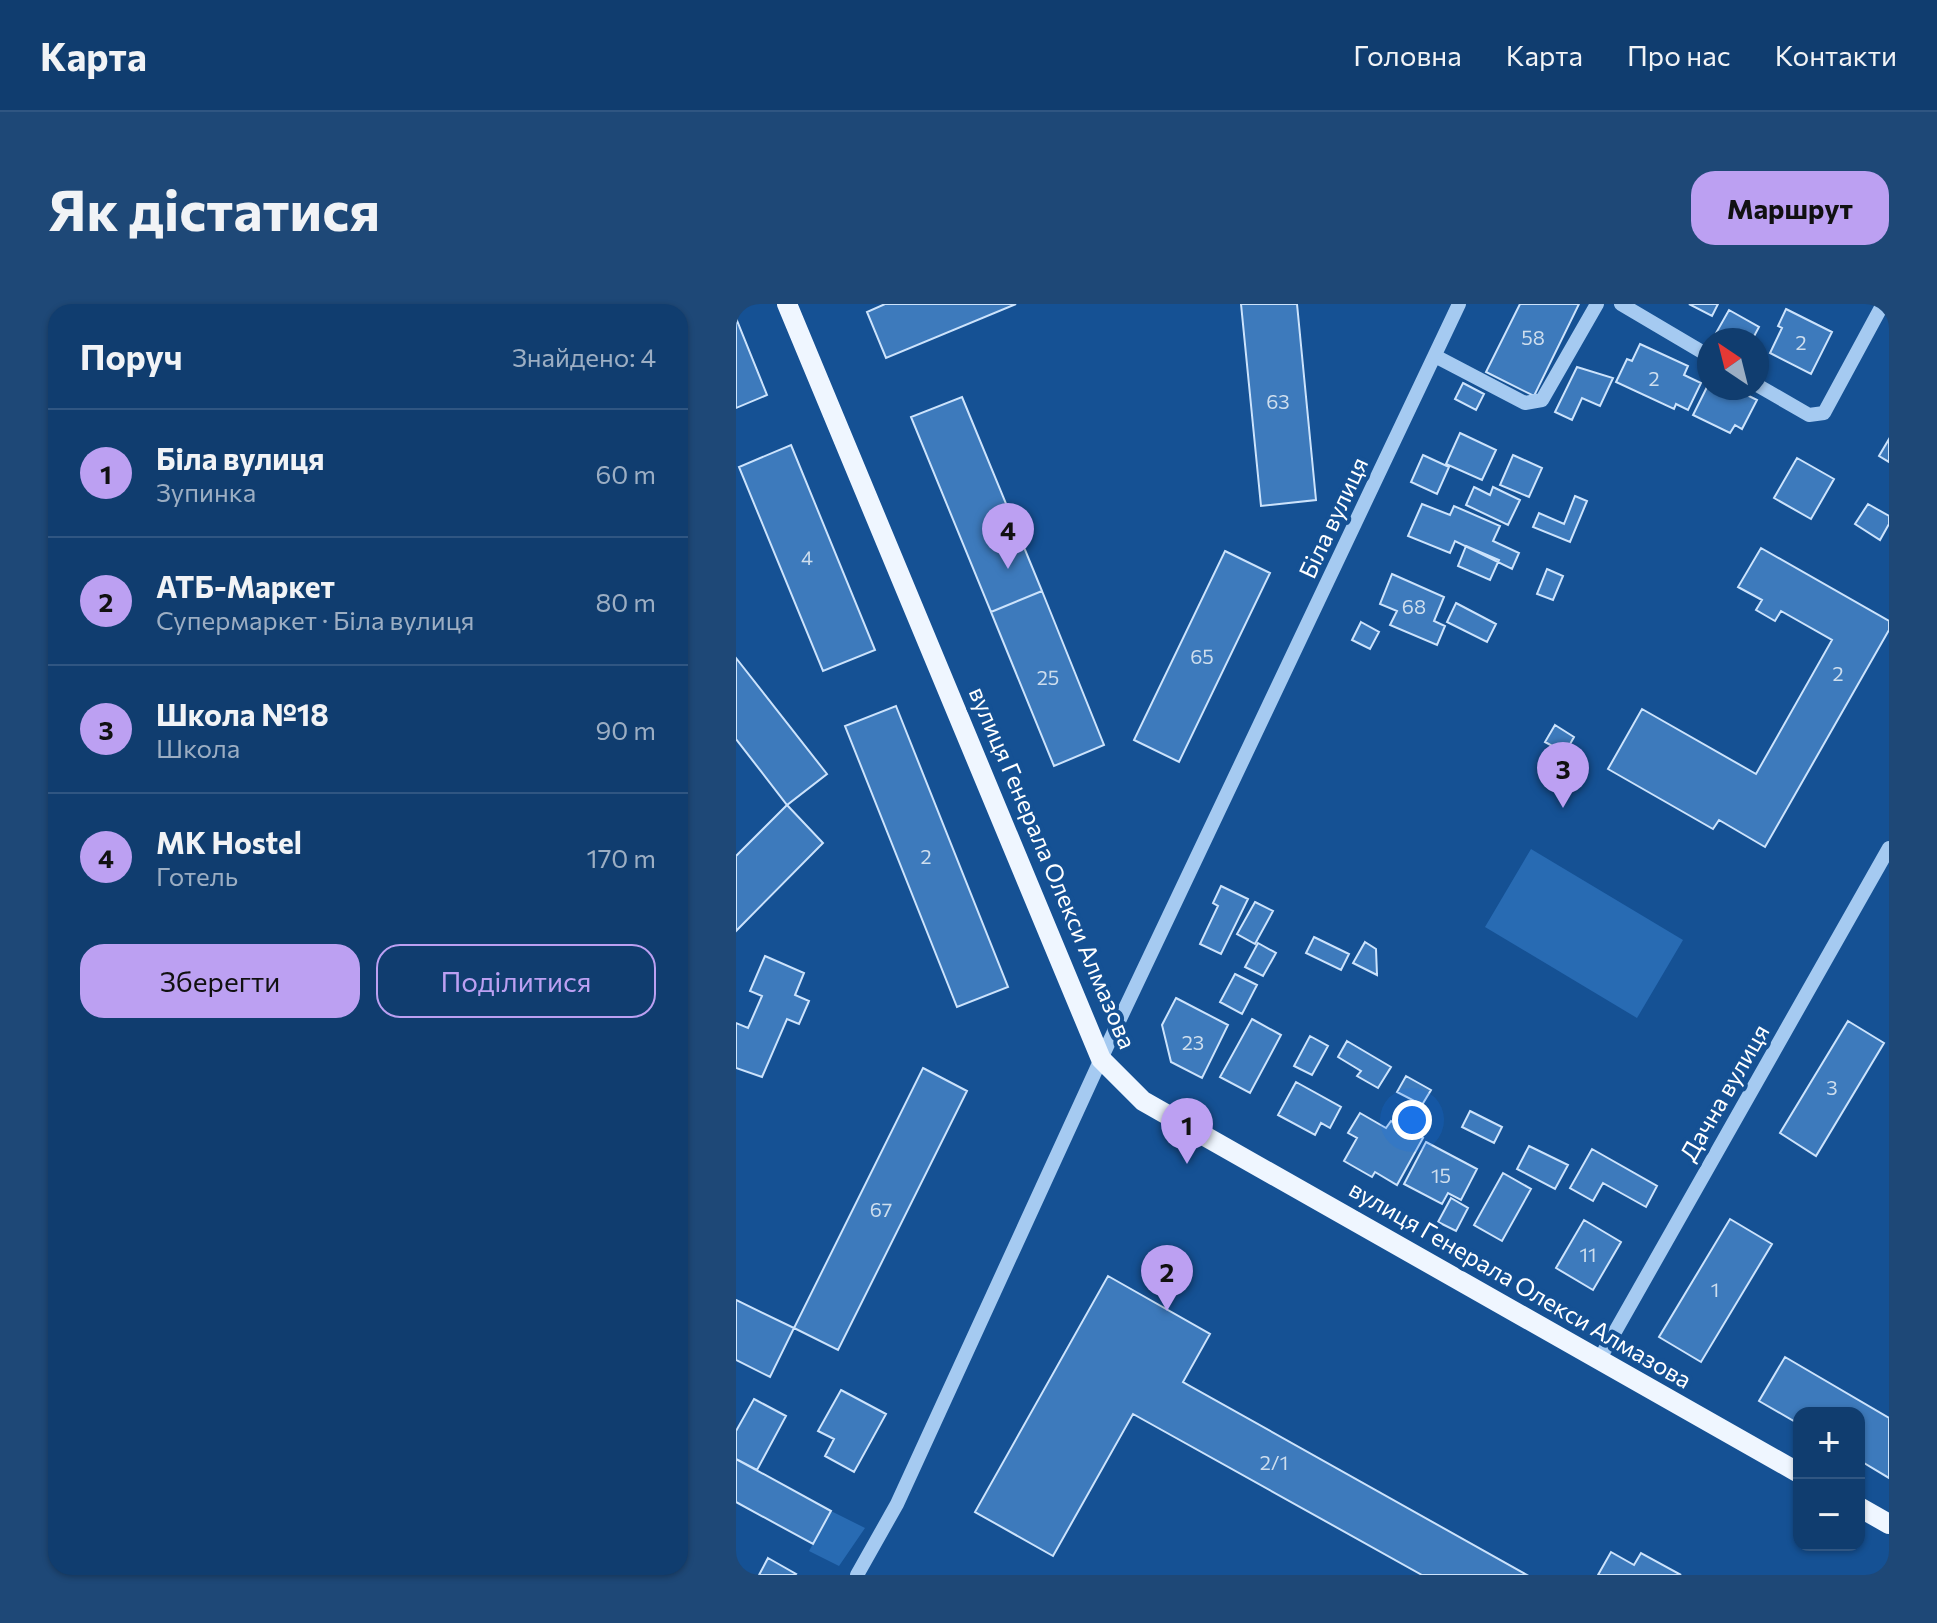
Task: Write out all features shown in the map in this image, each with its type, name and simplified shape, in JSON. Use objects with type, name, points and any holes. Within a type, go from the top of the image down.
[{"type":"main road","name":"вулиця Генерала Олекси Алмазова","points":[[787,304],[1101,1059],[1143,1101],[1793,1470]]},
{"type":"main road","points":[[1865,1510],[1889,1524]]},
{"type":"street","name":"Біла вулиця","points":[[857,1575],[897,1504],[1101,1059],[1459,304]]},
{"type":"street","points":[[1435,356],[1525,403],[1542,400],[1597,304]]},
{"type":"street","points":[[1621,304],[1697,349]]},
{"type":"street","points":[[1769,392],[1809,415],[1824,413],[1883,304]]},
{"type":"street","name":"Дачна вулиця","points":[[1599,1360],[1889,848]]},
{"type":"shaded area","points":[[1531,849],[1683,940],[1637,1018],[1485,927]]},
{"type":"shaded area","points":[[831,1511],[865,1528],[839,1566],[809,1551]]},
{"type":"building","points":[[885,304],[1016,304],[886,358],[867,312]]},
{"type":"building","points":[[1241,304],[1297,304],[1316,500],[1261,506]]},
{"type":"building","points":[[1520,304],[1579,304],[1534,396],[1486,372]]},
{"type":"building","points":[[1689,304],[1718,304],[1712,316]]},
{"type":"building","points":[[1786,309],[1832,332],[1811,374],[1770,353],[1782,328],[1778,326]]},
{"type":"building","points":[[1729,310],[1759,327],[1758,328],[1719,328]]},
{"type":"building","points":[[736,318],[767,395],[736,408]]},
{"type":"building","points":[[1640,344],[1688,366],[1684,375],[1697,381],[1697,391],[1688,410],[1676,404],[1674,409],[1616,382],[1627,359],[1632,361]]},
{"type":"building","points":[[1577,367],[1613,378],[1600,406],[1582,398],[1572,420],[1555,412]]},
{"type":"building","points":[[1463,383],[1484,394],[1476,410],[1455,399]]},
{"type":"building","points":[[962,397],[1042,591],[991,612],[911,417]]},
{"type":"building","points":[[1700,400],[1757,400],[1742,429],[1735,425],[1730,433],[1693,415]]},
{"type":"building","points":[[1460,433],[1496,450],[1482,480],[1446,464]]},
{"type":"building","points":[[1889,439],[1889,462],[1879,456]]},
{"type":"building","points":[[791,445],[875,650],[823,671],[739,467]]},
{"type":"building","points":[[1423,455],[1449,467],[1437,494],[1411,482]]},
{"type":"building","points":[[1513,455],[1542,468],[1529,497],[1500,485]]},
{"type":"building","points":[[1797,458],[1834,479],[1811,519],[1774,498]]},
{"type":"building","points":[[1474,487],[1490,495],[1493,487],[1520,500],[1508,525],[1466,505]]},
{"type":"building","points":[[1575,496],[1587,501],[1570,542],[1533,527],[1539,513],[1564,524]]},
{"type":"building","points":[[1422,504],[1450,515],[1454,506],[1500,526],[1493,541],[1519,553],[1512,569],[1455,541],[1450,553],[1408,536]]},
{"type":"building","points":[[1868,504],[1889,516],[1889,524],[1880,540],[1855,524]]},
{"type":"building","points":[[1466,546],[1499,560],[1490,580],[1458,566]]},
{"type":"building","points":[[1761,548],[1889,621],[1889,630],[1765,847],[1719,820],[1713,829],[1608,769],[1642,709],[1756,774],[1832,640],[1781,611],[1775,621],[1756,610],[1762,600],[1738,587]]},
{"type":"building","points":[[1225,551],[1270,573],[1179,762],[1134,740]]},
{"type":"building","points":[[1547,569],[1563,576],[1553,600],[1537,594]]},
{"type":"building","points":[[1392,574],[1444,597],[1434,621],[1445,626],[1437,645],[1390,625],[1397,611],[1380,604]]},
{"type":"building","points":[[1042,591],[1104,745],[1054,766],[991,612]]},
{"type":"building","points":[[1456,603],[1496,624],[1487,642],[1447,622]]},
{"type":"building","points":[[1361,622],[1379,632],[1370,649],[1352,640]]},
{"type":"building","points":[[736,658],[827,774],[787,805],[736,739]]},
{"type":"building","points":[[896,706],[1008,987],[957,1007],[845,726]]},
{"type":"building","points":[[1555,725],[1574,737],[1565,753],[1545,742]]},
{"type":"building","points":[[787,805],[823,843],[736,931],[736,856]]},
{"type":"building","points":[[1221,886],[1248,899],[1221,954],[1200,944],[1218,906],[1213,903]]},
{"type":"building","points":[[1255,902],[1273,911],[1255,944],[1237,934]]},
{"type":"building","points":[[1314,937],[1349,954],[1341,970],[1306,953]]},
{"type":"building","points":[[1365,942],[1376,949],[1377,975],[1353,963]]},
{"type":"building","points":[[1258,943],[1276,953],[1263,976],[1245,967]]},
{"type":"building","points":[[765,956],[804,973],[795,995],[809,1001],[799,1024],[787,1019],[762,1077],[736,1068],[736,1023],[748,1028],[762,996],[750,991]]},
{"type":"building","points":[[1235,974],[1257,985],[1242,1014],[1220,1002]]},
{"type":"building","points":[[1176,998],[1228,1025],[1202,1078],[1171,1062],[1162,1025]]},
{"type":"building","points":[[1252,1019],[1281,1035],[1250,1093],[1220,1077]]},
{"type":"building","points":[[1848,1021],[1884,1043],[1816,1156],[1780,1133]]},
{"type":"building","points":[[1310,1036],[1328,1046],[1312,1075],[1294,1066]]},
{"type":"building","points":[[1347,1041],[1391,1067],[1378,1088],[1357,1076],[1361,1071],[1338,1057]]},
{"type":"building","points":[[923,1068],[967,1091],[838,1350],[794,1328]]},
{"type":"building","points":[[1406,1076],[1431,1090],[1422,1105],[1397,1092]]},
{"type":"building","points":[[1296,1082],[1341,1107],[1330,1128],[1321,1123],[1315,1135],[1278,1115]]},
{"type":"building","points":[[1470,1111],[1502,1127],[1494,1143],[1462,1127]]},
{"type":"building","points":[[1360,1113],[1386,1128],[1391,1121],[1423,1138],[1397,1185],[1375,1172],[1372,1177],[1344,1161],[1357,1138],[1348,1133]]},
{"type":"building","points":[[1426,1142],[1477,1169],[1461,1200],[1448,1193],[1442,1204],[1404,1184]]},
{"type":"building","points":[[1529,1146],[1568,1165],[1555,1189],[1517,1169]]},
{"type":"building","points":[[1592,1149],[1657,1186],[1646,1207],[1603,1183],[1593,1201],[1570,1188]]},
{"type":"building","points":[[1503,1173],[1531,1189],[1502,1241],[1474,1225]]},
{"type":"building","points":[[1451,1198],[1468,1208],[1456,1231],[1438,1222]]},
{"type":"building","points":[[1730,1219],[1772,1244],[1701,1362],[1659,1337]]},
{"type":"building","points":[[1584,1220],[1621,1242],[1593,1290],[1556,1268]]},
{"type":"building","points":[[1108,1276],[1210,1334],[1183,1382],[1527,1575],[1422,1575],[1133,1414],[1053,1556],[975,1512]]},
{"type":"building","points":[[736,1300],[794,1328],[770,1377],[736,1360]]},
{"type":"building","points":[[1785,1357],[1889,1418],[1889,1478],[1865,1464],[1865,1407],[1793,1407],[1793,1421],[1759,1401]]},
{"type":"building","points":[[841,1390],[886,1414],[854,1472],[825,1456],[834,1439],[818,1431]]},
{"type":"building","points":[[754,1399],[786,1416],[757,1470],[736,1459],[736,1431]]},
{"type":"building","points":[[736,1459],[831,1511],[813,1544],[736,1502]]},
{"type":"building","points":[[1611,1552],[1634,1565],[1641,1553],[1681,1575],[1598,1575]]},
{"type":"building","points":[[768,1558],[796,1574],[759,1575]]},
{"type":"place","name":"MK Hostel","points":[[1008,569]]},
{"type":"place","name":"Школа №18","points":[[1563,808]]},
{"type":"place","name":"Біла вулиця","points":[[1187,1164]]},
{"type":"place","name":"АТБ-Маркет","points":[[1167,1311]]}]
